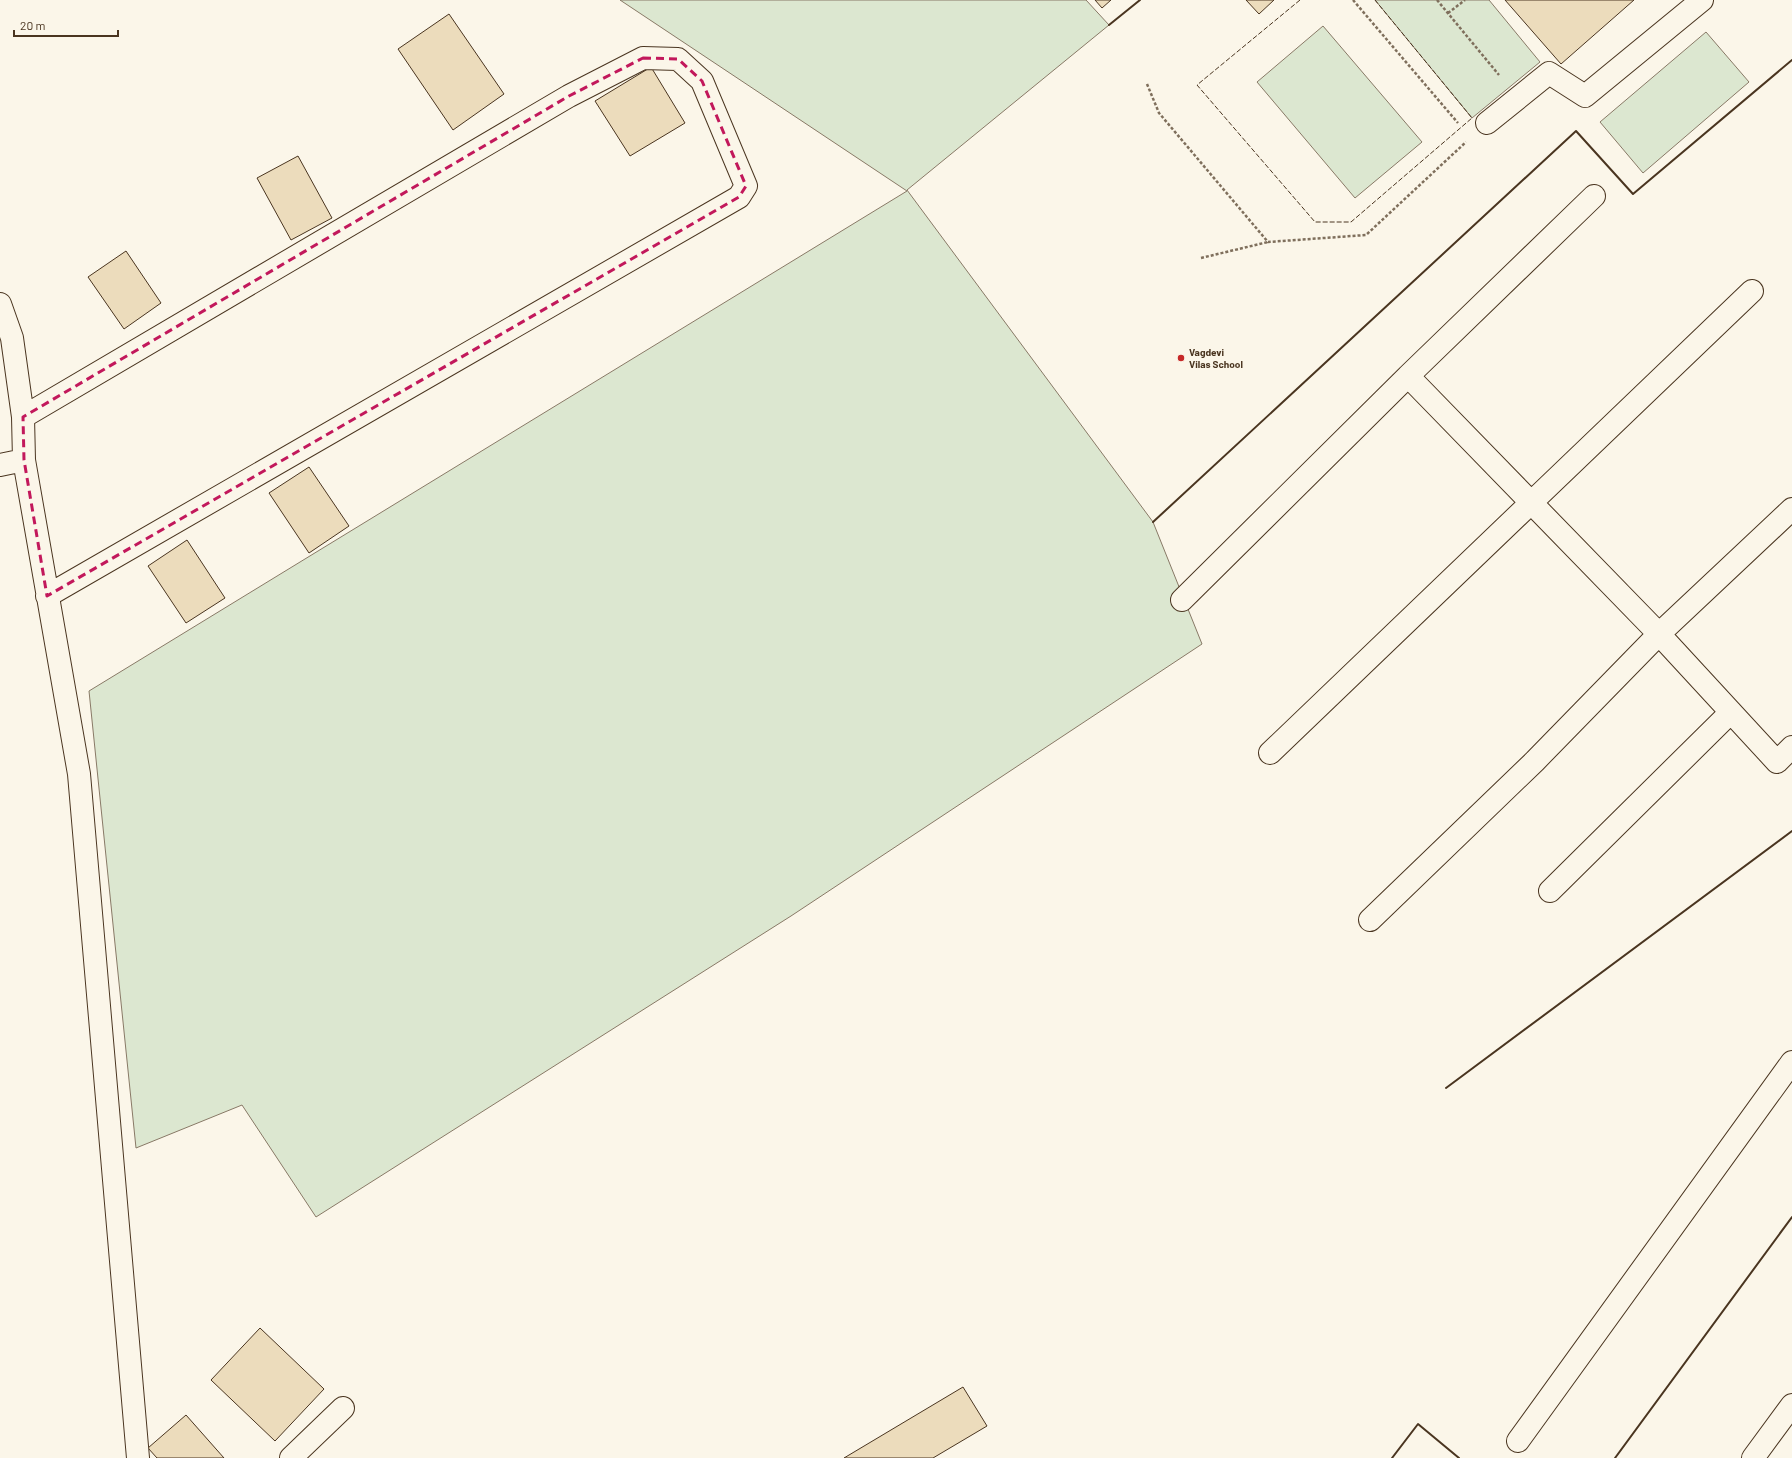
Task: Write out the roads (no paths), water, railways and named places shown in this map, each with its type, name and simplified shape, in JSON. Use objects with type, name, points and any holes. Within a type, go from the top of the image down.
[{"type":"street","points":[[1487,122],[1549,73],[1585,96],[1702,0]]},
{"type":"street","points":[[23,417],[569,96],[643,58],[678,59],[702,81],[746,186],[739,198],[47,596]]},
{"type":"street","points":[[1182,600],[1408,376],[1594,196]]},
{"type":"street","points":[[1270,753],[1752,291]]},
{"type":"street","points":[[0,304],[12,338],[23,417],[24,460],[79,774],[138,1458]]},
{"type":"street","points":[[1408,376],[1659,634],[1777,762],[1790,752]]},
{"type":"street","points":[[0,465],[24,460]]},
{"type":"street","points":[[1370,920],[1535,761],[1659,634],[1792,509]]},
{"type":"street","points":[[1550,891],[1731,712]]},
{"type":"street","points":[[1518,1441],[1792,1062]]},
{"type":"street","points":[[1752,1458],[1792,1405]]},
{"type":"street","points":[[291,1458],[343,1408]]},
{"type":"place","name":"Vagdevi Vilas School","points":[[1181,358]]}]
